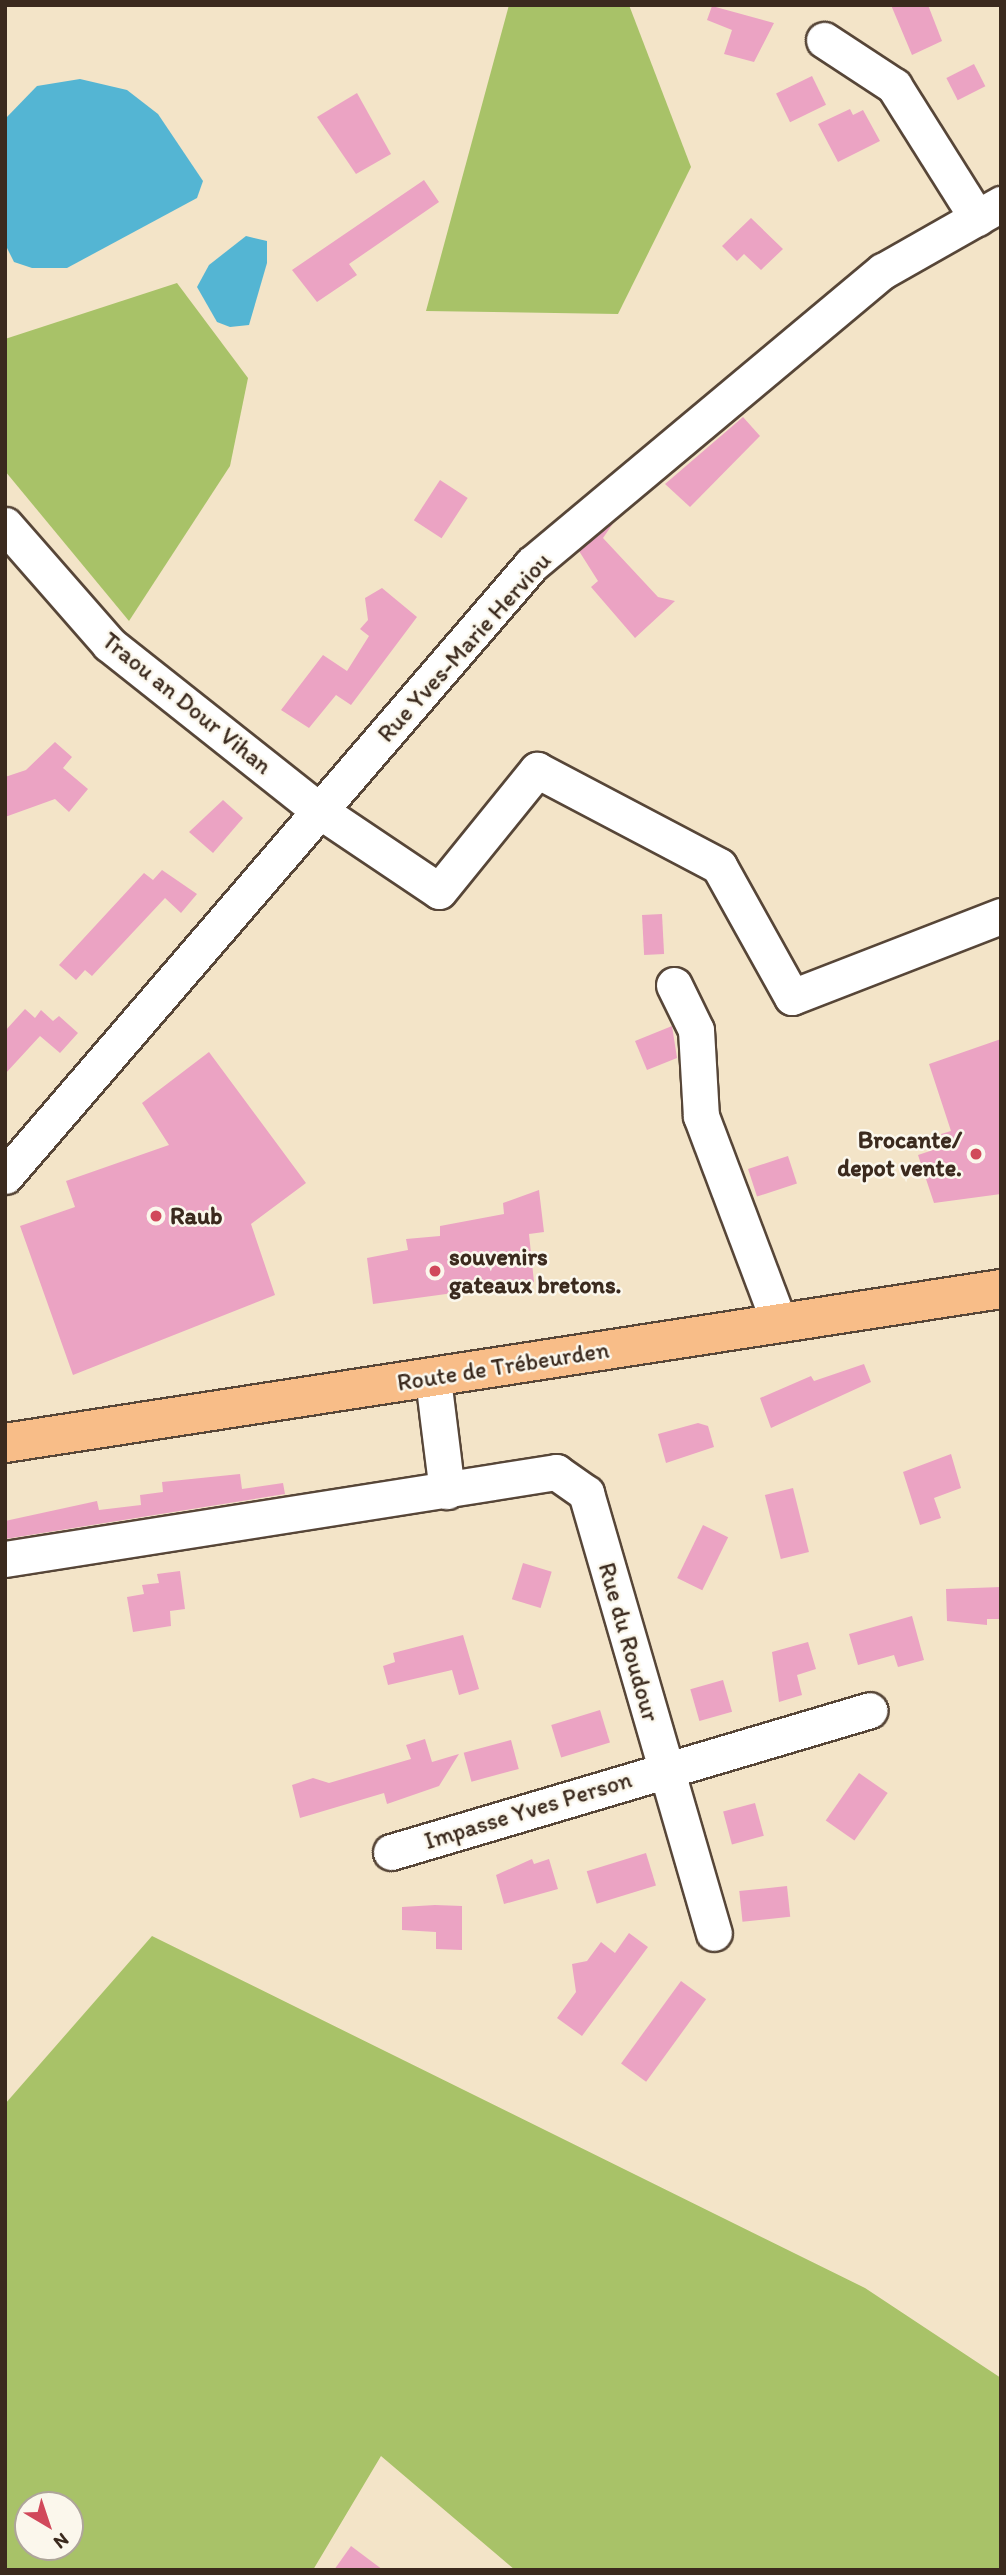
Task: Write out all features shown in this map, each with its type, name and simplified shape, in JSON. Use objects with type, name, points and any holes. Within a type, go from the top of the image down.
[{"type":"main road","name":"Route de Trébeurden","points":[[5,1443],[433,1379],[778,1320],[1001,1289]]},
{"type":"street","points":[[824,40],[894,86],[989,211]]},
{"type":"street","name":"Rue Yves-Marie Herviou","points":[[5,1176],[532,564],[883,271],[989,211]]},
{"type":"street","name":"Traou an Dour Vihan","points":[[5,525],[109,644],[320,811],[439,891],[537,770],[719,866],[792,997],[1001,916]]},
{"type":"street","points":[[674,985],[695,1030],[701,1116],[778,1320]]},
{"type":"street","points":[[433,1379],[447,1491]]},
{"type":"street","name":"Rue du Roudour","points":[[5,1559],[556,1472],[586,1493],[714,1933]]},
{"type":"street","name":"Impasse Yves Person","points":[[391,1852],[665,1768],[869,1710]]},
{"type":"green space","points":[[509,5],[629,5],[691,167],[618,314],[426,311]]},
{"type":"green space","points":[[177,283],[248,378],[230,466],[129,621],[5,471],[5,339]]},
{"type":"green space","points":[[152,1936],[865,2288],[1001,2378],[1001,2570],[515,2570],[381,2456],[313,2570],[5,2570],[5,2104]]},
{"type":"water","points":[[80,79],[127,90],[158,114],[203,181],[197,198],[67,268],[32,268],[14,262],[5,244],[5,119],[37,86]]},
{"type":"water","points":[[246,236],[267,241],[267,263],[249,325],[230,327],[217,322],[197,287],[209,265]]},
{"type":"building","points":[[891,5],[928,5],[942,41],[912,55]]},
{"type":"building","points":[[712,6],[774,23],[754,62],[724,54],[732,30],[707,20]]},
{"type":"building","points":[[974,64],[985,86],[958,100],[946,78]]},
{"type":"building","points":[[812,76],[826,105],[790,122],[776,94]]},
{"type":"building","points":[[357,93],[391,154],[356,174],[317,117]]},
{"type":"building","points":[[850,109],[853,115],[863,110],[880,141],[838,162],[818,124]]},
{"type":"building","points":[[424,180],[439,202],[349,264],[357,275],[317,302],[292,270]]},
{"type":"building","points":[[751,218],[783,249],[761,270],[744,254],[737,261],[722,246]]},
{"type":"building","points":[[743,417],[760,436],[690,507],[665,484]]},
{"type":"building","points":[[440,480],[468,498],[442,538],[414,520]]},
{"type":"building","points":[[614,522],[603,538],[658,597],[675,601],[635,638],[591,587],[598,581],[579,551]]},
{"type":"building","points":[[382,588],[417,617],[351,705],[336,695],[309,728],[281,710],[323,655],[347,671],[369,636],[360,629],[368,620],[365,598]]},
{"type":"building","points":[[55,742],[72,757],[63,768],[88,789],[69,812],[55,799],[5,817],[5,777],[26,770]]},
{"type":"building","points":[[223,800],[243,818],[213,853],[189,832]]},
{"type":"building","points":[[162,870],[197,894],[181,913],[165,898],[92,976],[85,970],[76,980],[59,965],[144,873],[153,880]]},
{"type":"building","points":[[662,914],[664,954],[644,955],[642,915]]},
{"type":"building","points":[[25,1009],[35,1018],[41,1010],[53,1021],[59,1016],[78,1033],[60,1053],[40,1036],[5,1074],[5,1031]]},
{"type":"building","points":[[672,1026],[677,1058],[647,1070],[635,1041]]},
{"type":"building","points":[[1001,1039],[1001,1194],[934,1203],[918,1155],[945,1146],[941,1134],[951,1131],[929,1064]]},
{"type":"building","name":"Raub","points":[[209,1052],[306,1183],[251,1224],[275,1295],[73,1375],[20,1226],[75,1207],[66,1181],[169,1145],[142,1103]]},
{"type":"building","points":[[788,1156],[797,1184],[757,1197],[748,1169]]},
{"type":"building","points":[[539,1190],[544,1232],[529,1234],[534,1282],[373,1304],[367,1258],[408,1250],[406,1239],[440,1236],[440,1226],[504,1214],[503,1203]]},
{"type":"building","points":[[864,1364],[871,1382],[771,1428],[760,1398],[811,1376],[814,1381]]},
{"type":"building","points":[[698,1423],[708,1426],[714,1447],[666,1463],[658,1434]]},
{"type":"building","points":[[951,1454],[961,1488],[934,1498],[941,1518],[920,1525],[903,1472]]},
{"type":"building","points":[[240,1474],[242,1489],[283,1483],[285,1494],[5,1539],[5,1521],[97,1501],[99,1510],[141,1505],[140,1495],[163,1492],[162,1482]]},
{"type":"building","points":[[793,1488],[809,1552],[781,1559],[765,1495]]},
{"type":"building","points":[[703,1525],[728,1537],[702,1590],[677,1578]]},
{"type":"building","points":[[523,1563],[552,1572],[541,1608],[512,1599]]},
{"type":"building","points":[[180,1571],[185,1609],[170,1611],[171,1626],[133,1632],[127,1597],[144,1594],[142,1585],[159,1583],[157,1574]]},
{"type":"building","points":[[1001,1587],[1001,1619],[987,1619],[987,1625],[947,1621],[946,1589]]},
{"type":"building","points":[[912,1616],[924,1660],[898,1667],[894,1655],[858,1665],[849,1634]]},
{"type":"building","points":[[463,1635],[479,1689],[459,1695],[452,1670],[388,1685],[383,1666],[395,1662],[393,1653]]},
{"type":"building","points":[[808,1642],[816,1669],[797,1675],[802,1695],[779,1702],[772,1652]]},
{"type":"building","points":[[723,1680],[732,1712],[699,1721],[690,1689]]},
{"type":"building","points":[[600,1710],[610,1743],[561,1757],[551,1725]]},
{"type":"building","points":[[425,1739],[432,1762],[459,1754],[439,1786],[387,1804],[384,1793],[300,1818],[292,1785],[313,1778],[329,1783],[411,1759],[406,1745]]},
{"type":"building","points":[[511,1740],[519,1769],[471,1782],[464,1753]]},
{"type":"building","points":[[859,1773],[888,1793],[854,1841],[826,1821]]},
{"type":"building","points":[[755,1803],[764,1836],[732,1844],[723,1812]]},
{"type":"building","points":[[646,1853],[656,1886],[597,1904],[587,1871]]},
{"type":"building","points":[[532,1859],[534,1864],[549,1859],[558,1889],[504,1904],[496,1875]]},
{"type":"building","points":[[787,1886],[790,1917],[743,1922],[739,1891]]},
{"type":"building","points":[[462,1906],[462,1950],[436,1949],[436,1932],[402,1930],[402,1907]]},
{"type":"building","points":[[629,1933],[648,1947],[582,2036],[557,2018],[576,1992],[572,1964],[587,1961],[601,1942],[615,1953]]},
{"type":"building","points":[[681,1981],[706,1999],[646,2082],[621,2064]]},
{"type":"building","points":[[351,2546],[383,2570],[334,2570]]},
{"type":"place","name":"Brocante/ depot vente.","points":[[976,1154]]},
{"type":"place","name":"Raub","points":[[156,1216]]},
{"type":"place","name":"souvenirs gateaux bretons.","points":[[435,1271]]}]
